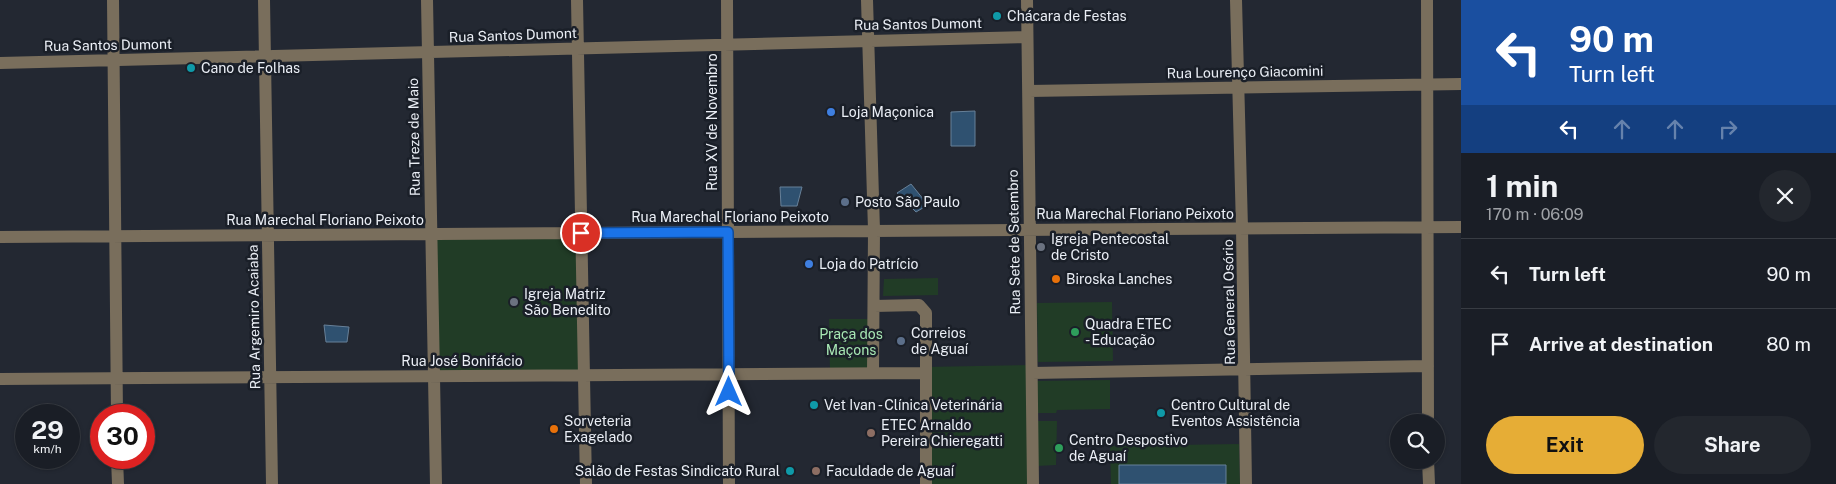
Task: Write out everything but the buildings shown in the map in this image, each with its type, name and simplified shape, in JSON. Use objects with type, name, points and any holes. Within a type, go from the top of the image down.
[{"type":"street","points":[[114,0],[117,404]]},
{"type":"street","name":"Rua Argemiro Acaiaba","points":[[264,0],[272,484]]},
{"type":"street","name":"Rua Treze de Maio","points":[[427,0],[436,484]]},
{"type":"street","points":[[576,0],[586,484]]},
{"type":"street","name":"Rua XV de Novembro","points":[[727,0],[729,484]]},
{"type":"street","points":[[867,0],[874,230],[873,373]]},
{"type":"street","name":"Rua Sete de Setembro","points":[[1027,0],[1029,91],[1028,230],[1033,484]]},
{"type":"street","name":"Rua General Osório","points":[[1236,0],[1246,484]]},
{"type":"street","points":[[1427,0],[1428,414]]},
{"type":"street","name":"Rua Santos Dumont","points":[[0,63],[1027,37]]},
{"type":"street","name":"Rua Lourenço Giacomini","points":[[1029,91],[1461,84]]},
{"type":"street","name":"Rua Marechal Floriano Peixoto","points":[[0,237],[1461,226]]},
{"type":"street","points":[[874,306],[919,305],[926,313],[926,484]]},
{"type":"street","points":[[1032,372],[1428,366]]},
{"type":"street","name":"Rua José Bonifácio","points":[[0,379],[925,373]]},
{"type":"street","points":[[117,469],[118,484]]},
{"type":"street","points":[[1428,469],[1428,484]]},
{"type":"green space","points":[[581,233],[584,375],[434,377],[431,234]]},
{"type":"green space","points":[[938,278],[938,295],[883,296],[884,279]]},
{"type":"green space","name":"Quadra ETEC - Educação","points":[[1112,302],[1113,361],[1038,362],[1037,303]]},
{"type":"green space","name":"Praça dos Maçons","points":[[829,319],[873,319],[873,373],[830,373]]},
{"type":"green space","points":[[1031,365],[1033,484],[926,484],[925,367]]},
{"type":"green space","points":[[1110,380],[1110,409],[1057,410],[1056,413],[1036,413],[1036,381]]},
{"type":"green space","points":[[1037,421],[1057,421],[1056,465],[1037,466]]},
{"type":"green space","points":[[1239,444],[1240,484],[1111,484],[1110,446]]},
{"type":"water","points":[[975,111],[975,146],[951,146],[951,112]]},
{"type":"water","points":[[911,184],[928,205],[916,212],[897,193]]},
{"type":"water","points":[[780,187],[802,187],[797,206],[781,206]]},
{"type":"water","points":[[324,325],[349,327],[347,342],[326,342]]},
{"type":"water","points":[[1119,465],[1226,465],[1226,484],[1119,484]]},
{"type":"place","name":"Chácara de Festas","points":[[997,16]]},
{"type":"place","name":"Cano de Folhas","points":[[191,68]]},
{"type":"place","name":"Loja Maçonica","points":[[831,112]]},
{"type":"place","name":"Posto São Paulo","points":[[845,202]]},
{"type":"place","name":"Igreja Pentecostal de Cristo","points":[[1041,247]]},
{"type":"place","name":"Loja do Patrício","points":[[809,264]]},
{"type":"place","name":"Biroska Lanches","points":[[1056,279]]},
{"type":"place","name":"Igreja Matriz São Benedito","points":[[514,302]]},
{"type":"place","name":"Quadra ETEC - Educação","points":[[1075,332]]},
{"type":"place","name":"Correios de Aguaí","points":[[901,341]]},
{"type":"place","name":"Vet Ivan - Clínica Veterinária","points":[[814,405]]},
{"type":"place","name":"Centro Cultural de Eventos Assistência","points":[[1161,413]]},
{"type":"place","name":"Sorveteria Exagelado","points":[[554,429]]},
{"type":"place","name":"ETEC Arnaldo Pereira Chieregatti","points":[[871,433]]},
{"type":"place","name":"Centro Despostivo de Aguaí","points":[[1059,448]]},
{"type":"place","name":"Salão de Festas Sindicato Rural","points":[[790,471]]},
{"type":"place","name":"Faculdade de Aguaí","points":[[816,471]]},
{"type":"route","points":[[581,233],[728,232],[729,392]]}]
